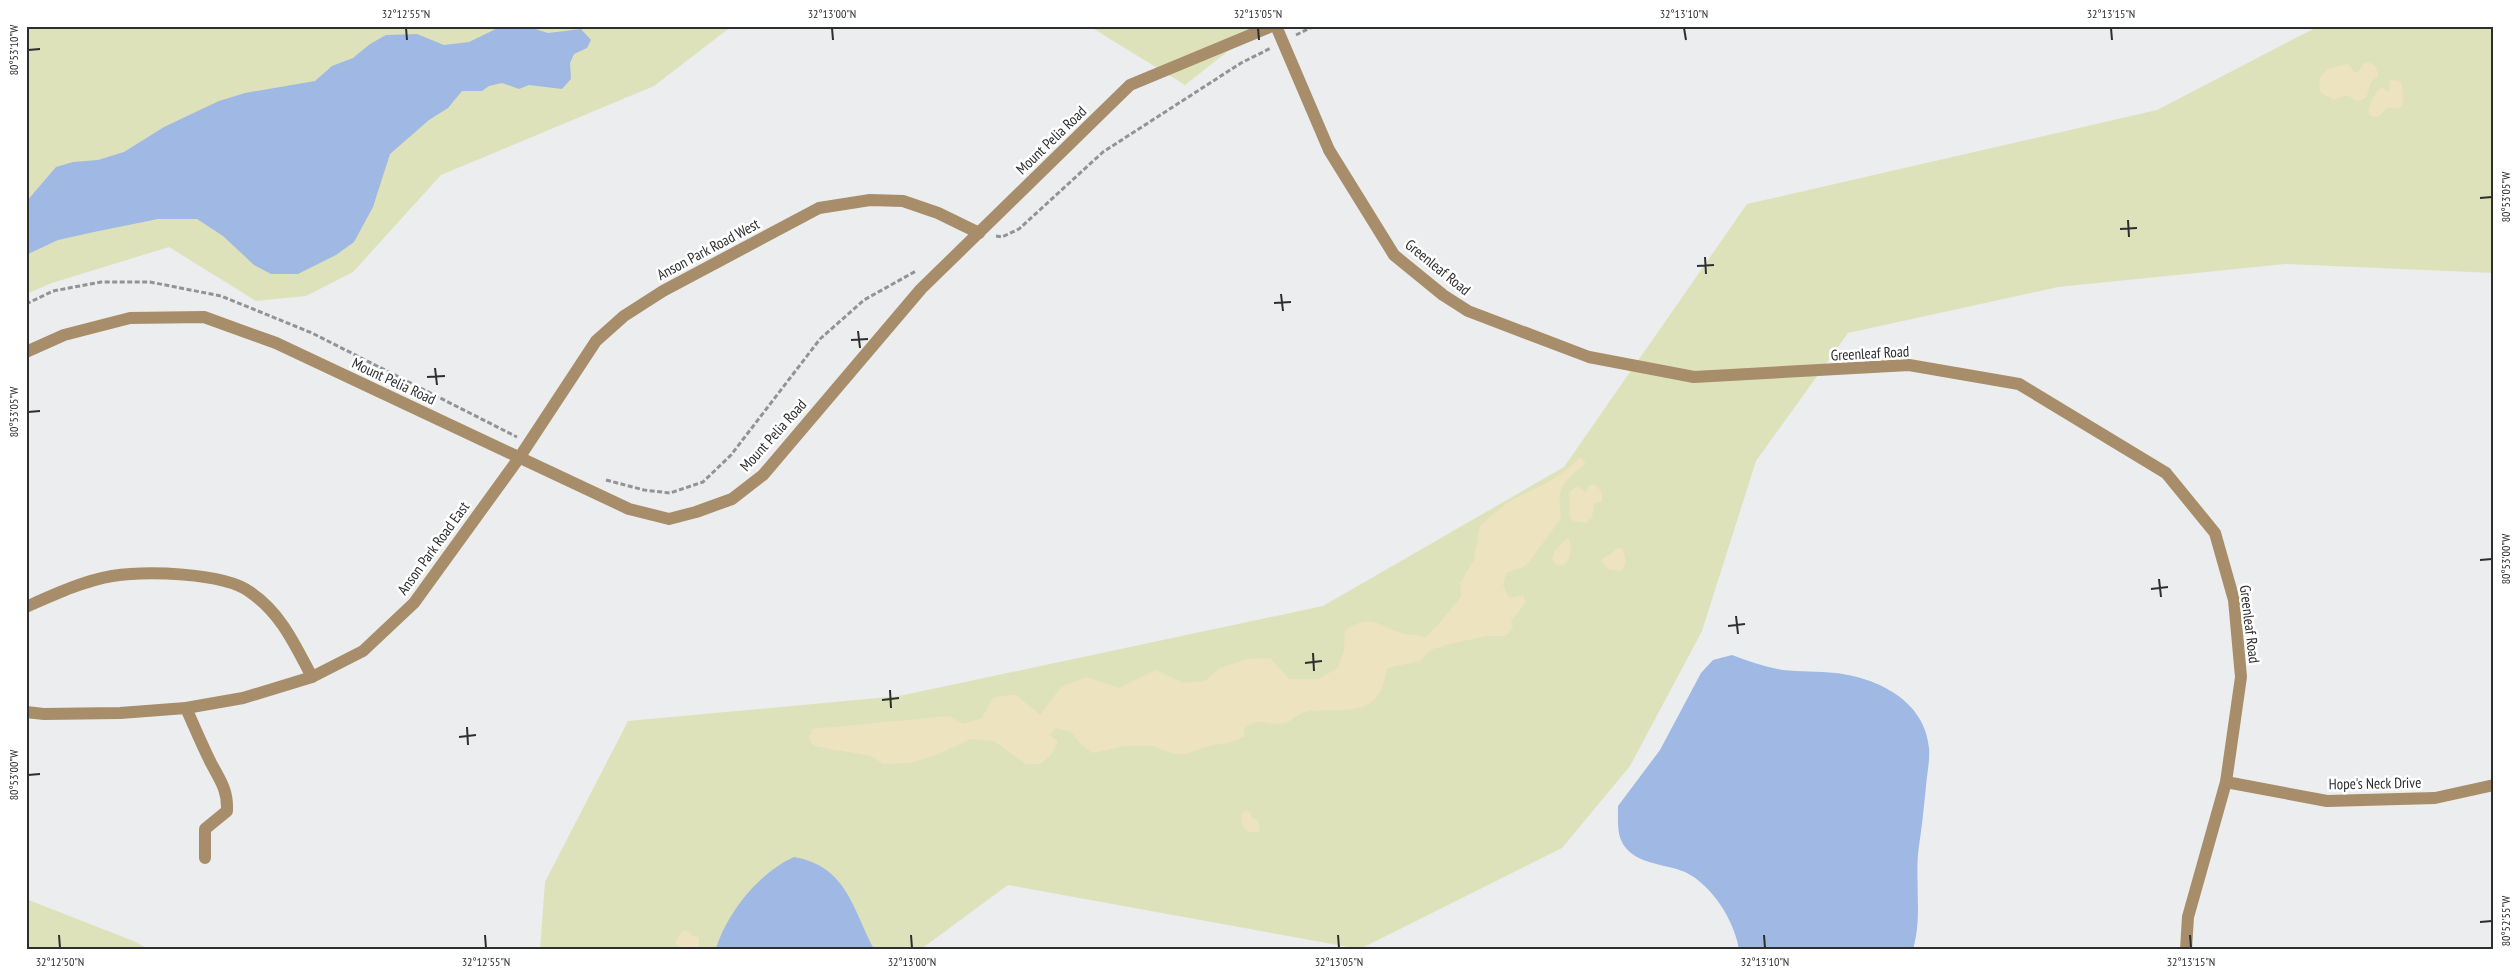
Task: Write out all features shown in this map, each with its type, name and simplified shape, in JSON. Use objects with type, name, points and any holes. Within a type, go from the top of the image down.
[{"type":"street","name":"Mount Pelia Road","points":[[26,352],[64,334],[130,318],[204,317],[276,343],[629,510],[669,518],[732,499],[763,475],[921,289],[1130,85],[1272,26]]},
{"type":"street","name":"Greenleaf Road","points":[[1276,26],[1329,150],[1394,255],[1443,295],[1468,311],[1590,357],[1694,378],[1909,365],[2019,384],[2166,473],[2215,533],[2234,600],[2241,677],[2226,782],[2188,917],[2186,949]]},
{"type":"street","name":"Anson Park Road West","points":[[519,458],[596,341],[624,316],[663,291],[819,208],[870,200],[903,201],[938,213],[979,233]]},
{"type":"street","name":"Anson Park Road East","points":[[26,712],[44,714],[120,713],[186,708],[243,698],[312,677],[363,651],[414,603],[519,458]]},
{"type":"street","points":[[26,607],[59,593],[112,576],[173,574],[218,579],[249,591],[282,622],[312,677]]},
{"type":"street","points":[[186,708],[211,764],[224,784],[228,800],[227,811],[205,829],[205,858]]},
{"type":"street","name":"Hope's Neck Drive","points":[[2226,782],[2327,801],[2435,798],[2494,784]]},
{"type":"path","points":[[979,233],[1002,237],[1019,229],[1102,152],[1242,63],[1314,26]]},
{"type":"path","points":[[604,479],[644,490],[670,493],[703,482],[731,455],[820,338],[864,300],[921,267]]},
{"type":"path","points":[[26,304],[53,291],[101,282],[150,282],[220,296],[312,333],[529,443]]},
{"type":"green space","points":[[26,26],[732,26],[654,86],[441,175],[353,272],[306,296],[256,301],[169,247],[52,283],[26,294]]},
{"type":"green space","points":[[1089,26],[1260,26],[1185,85]]},
{"type":"green space","points":[[2319,26],[2494,26],[2494,273],[2285,264],[2058,287],[1848,333],[1756,461],[1702,631],[1630,766],[1562,848],[1360,949],[1008,885],[921,949],[540,949],[545,882],[628,721],[899,696],[1323,606],[1564,467],[1747,204],[2157,110]]},
{"type":"green space","points":[[26,899],[136,942],[147,949],[26,949]]},
{"type":"sand","points":[[2370,62],[2376,67],[2378,76],[2371,82],[2364,99],[2357,101],[2347,95],[2334,100],[2320,92],[2319,79],[2327,69],[2348,64],[2354,72],[2358,72],[2364,63]]},
{"type":"sand","points":[[2391,80],[2399,81],[2402,84],[2403,104],[2399,108],[2387,108],[2379,116],[2372,117],[2369,114],[2369,107],[2373,99],[2380,88],[2383,87],[2387,92],[2390,91],[2389,82]]},
{"type":"sand","points":[[1580,457],[1586,464],[1571,476],[1563,486],[1560,499],[1561,518],[1526,566],[1506,573],[1503,585],[1509,598],[1523,595],[1526,602],[1511,621],[1513,629],[1505,636],[1486,636],[1430,650],[1420,661],[1387,668],[1383,685],[1377,697],[1368,704],[1358,708],[1305,712],[1285,723],[1254,723],[1243,730],[1245,736],[1231,742],[1205,747],[1186,754],[1174,754],[1153,746],[1125,746],[1092,753],[1070,731],[1055,728],[1050,735],[1058,741],[1051,755],[1040,764],[1026,764],[994,741],[971,739],[936,755],[910,763],[883,764],[871,756],[814,746],[809,739],[812,729],[949,716],[963,724],[982,718],[993,698],[1015,694],[1040,715],[1061,687],[1086,677],[1119,688],[1156,670],[1183,683],[1205,681],[1220,668],[1247,659],[1270,658],[1289,679],[1318,679],[1338,668],[1344,650],[1345,630],[1361,622],[1373,622],[1401,633],[1425,637],[1430,633],[1461,597],[1460,583],[1474,560],[1480,526],[1514,499],[1557,477]]},
{"type":"sand","points":[[1594,484],[1600,490],[1602,497],[1601,502],[1594,503],[1592,518],[1585,523],[1573,521],[1570,517],[1569,493],[1577,486],[1586,492],[1589,486]]},
{"type":"sand","points":[[1568,538],[1571,548],[1570,556],[1564,565],[1556,565],[1552,559],[1555,550]]},
{"type":"sand","points":[[1616,548],[1622,549],[1624,555],[1625,564],[1621,571],[1608,569],[1602,562],[1603,558],[1610,555]]},
{"type":"sand","points":[[1244,811],[1250,811],[1252,818],[1258,820],[1260,829],[1258,832],[1248,832],[1243,827],[1241,817]]},
{"type":"sand","points":[[683,930],[690,932],[692,936],[699,937],[699,948],[686,949],[677,945],[675,942]]},
{"type":"water","points":[[502,26],[526,26],[548,33],[581,29],[591,40],[587,48],[574,54],[570,63],[571,79],[562,89],[529,85],[519,89],[502,83],[489,86],[482,91],[462,91],[448,108],[429,120],[390,154],[373,207],[354,242],[336,255],[298,274],[271,274],[254,265],[223,236],[197,219],[158,219],[94,232],[58,240],[26,255],[26,202],[56,167],[73,162],[98,160],[124,152],[164,127],[219,101],[245,93],[315,81],[332,66],[353,58],[370,44],[386,35],[417,34],[444,45],[469,42]]},
{"type":"water","points":[[1732,655],[1763,666],[1783,670],[1836,673],[1868,680],[1897,695],[1919,717],[1926,731],[1929,758],[1918,859],[1918,911],[1913,949],[1739,949],[1727,915],[1713,894],[1704,885],[1685,872],[1641,859],[1626,848],[1621,840],[1618,828],[1618,806],[1660,750],[1701,673],[1713,660]]},
{"type":"water","points":[[794,857],[812,862],[826,870],[837,880],[853,905],[874,949],[716,949],[728,921],[746,895],[769,872]]}]
